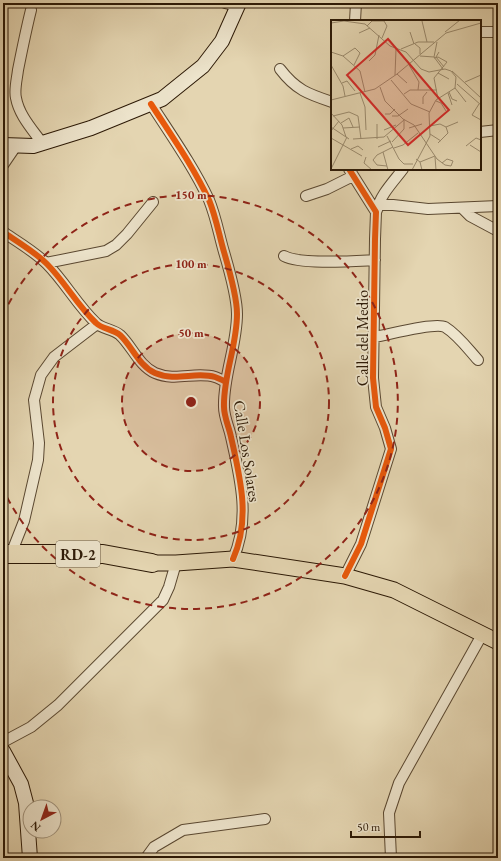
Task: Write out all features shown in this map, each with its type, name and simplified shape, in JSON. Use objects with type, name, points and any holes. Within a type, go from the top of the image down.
[{"type":"highway","name":"RD-2","points":[[6,557],[103,554],[152,563]]},
{"type":"main road","points":[[10,145],[33,146],[91,128],[162,99],[203,66],[222,41],[234,4]]},
{"type":"main road","name":"RD-2","points":[[152,563],[233,559],[345,576],[394,590],[483,633],[498,642]]},
{"type":"main road","points":[[3,752],[21,784],[26,803],[30,858]]},
{"type":"street","points":[[355,20],[356,3]]},
{"type":"street","points":[[31,10],[20,60],[15,97],[24,119],[42,143]]},
{"type":"street","points":[[481,32],[498,32]]},
{"type":"street","points":[[280,69],[294,85],[306,94],[331,102]]},
{"type":"street","name":"Calle Los Solares","points":[[150,104],[183,153],[209,200],[217,222],[230,270],[237,312],[234,349],[226,382],[224,408],[243,496],[242,533],[233,559]]},
{"type":"street","points":[[481,132],[498,130]]},
{"type":"street","points":[[3,165],[10,145]]},
{"type":"street","points":[[377,209],[386,192],[402,170]]},
{"type":"street","points":[[306,196],[327,190],[351,172],[377,209]]},
{"type":"street","points":[[46,263],[106,252],[127,234],[153,202]]},
{"type":"street","points":[[377,209],[393,205],[428,209],[498,206]]},
{"type":"street","points":[[462,208],[470,216],[498,231]]},
{"type":"street","name":"Calle del Medio","points":[[345,576],[361,544],[391,449],[385,428],[376,407],[373,378],[374,239],[377,209]]},
{"type":"street","points":[[3,232],[46,263],[97,324],[120,335],[145,366],[154,373],[169,377],[201,375],[214,377],[226,382]]},
{"type":"street","points":[[284,256],[289,259],[306,261],[375,260]]},
{"type":"street","points":[[6,557],[24,521],[38,460],[39,443],[34,400],[41,375],[54,357],[97,324]]},
{"type":"street","points":[[374,337],[409,330],[443,326],[456,335],[478,360]]},
{"type":"street","points":[[3,742],[31,727],[58,705],[163,600],[169,587],[176,563]]},
{"type":"street","points":[[391,858],[389,813],[399,783],[483,633]]},
{"type":"street","points":[[146,858],[154,847],[183,830],[265,819]]},
{"type":"cycle path","points":[[151,104],[189,163],[209,200],[216,219],[236,300],[237,314],[235,338],[224,395],[225,414],[238,467],[243,513],[242,529],[233,559]]},
{"type":"cycle path","points":[[345,576],[361,544],[391,449],[385,428],[376,407],[373,378],[376,212],[350,170]]},
{"type":"cycle path","points":[[3,232],[32,251],[47,264],[60,278],[89,316],[98,325],[120,335],[144,366],[149,370],[163,376],[171,377],[208,375],[226,382]]}]
